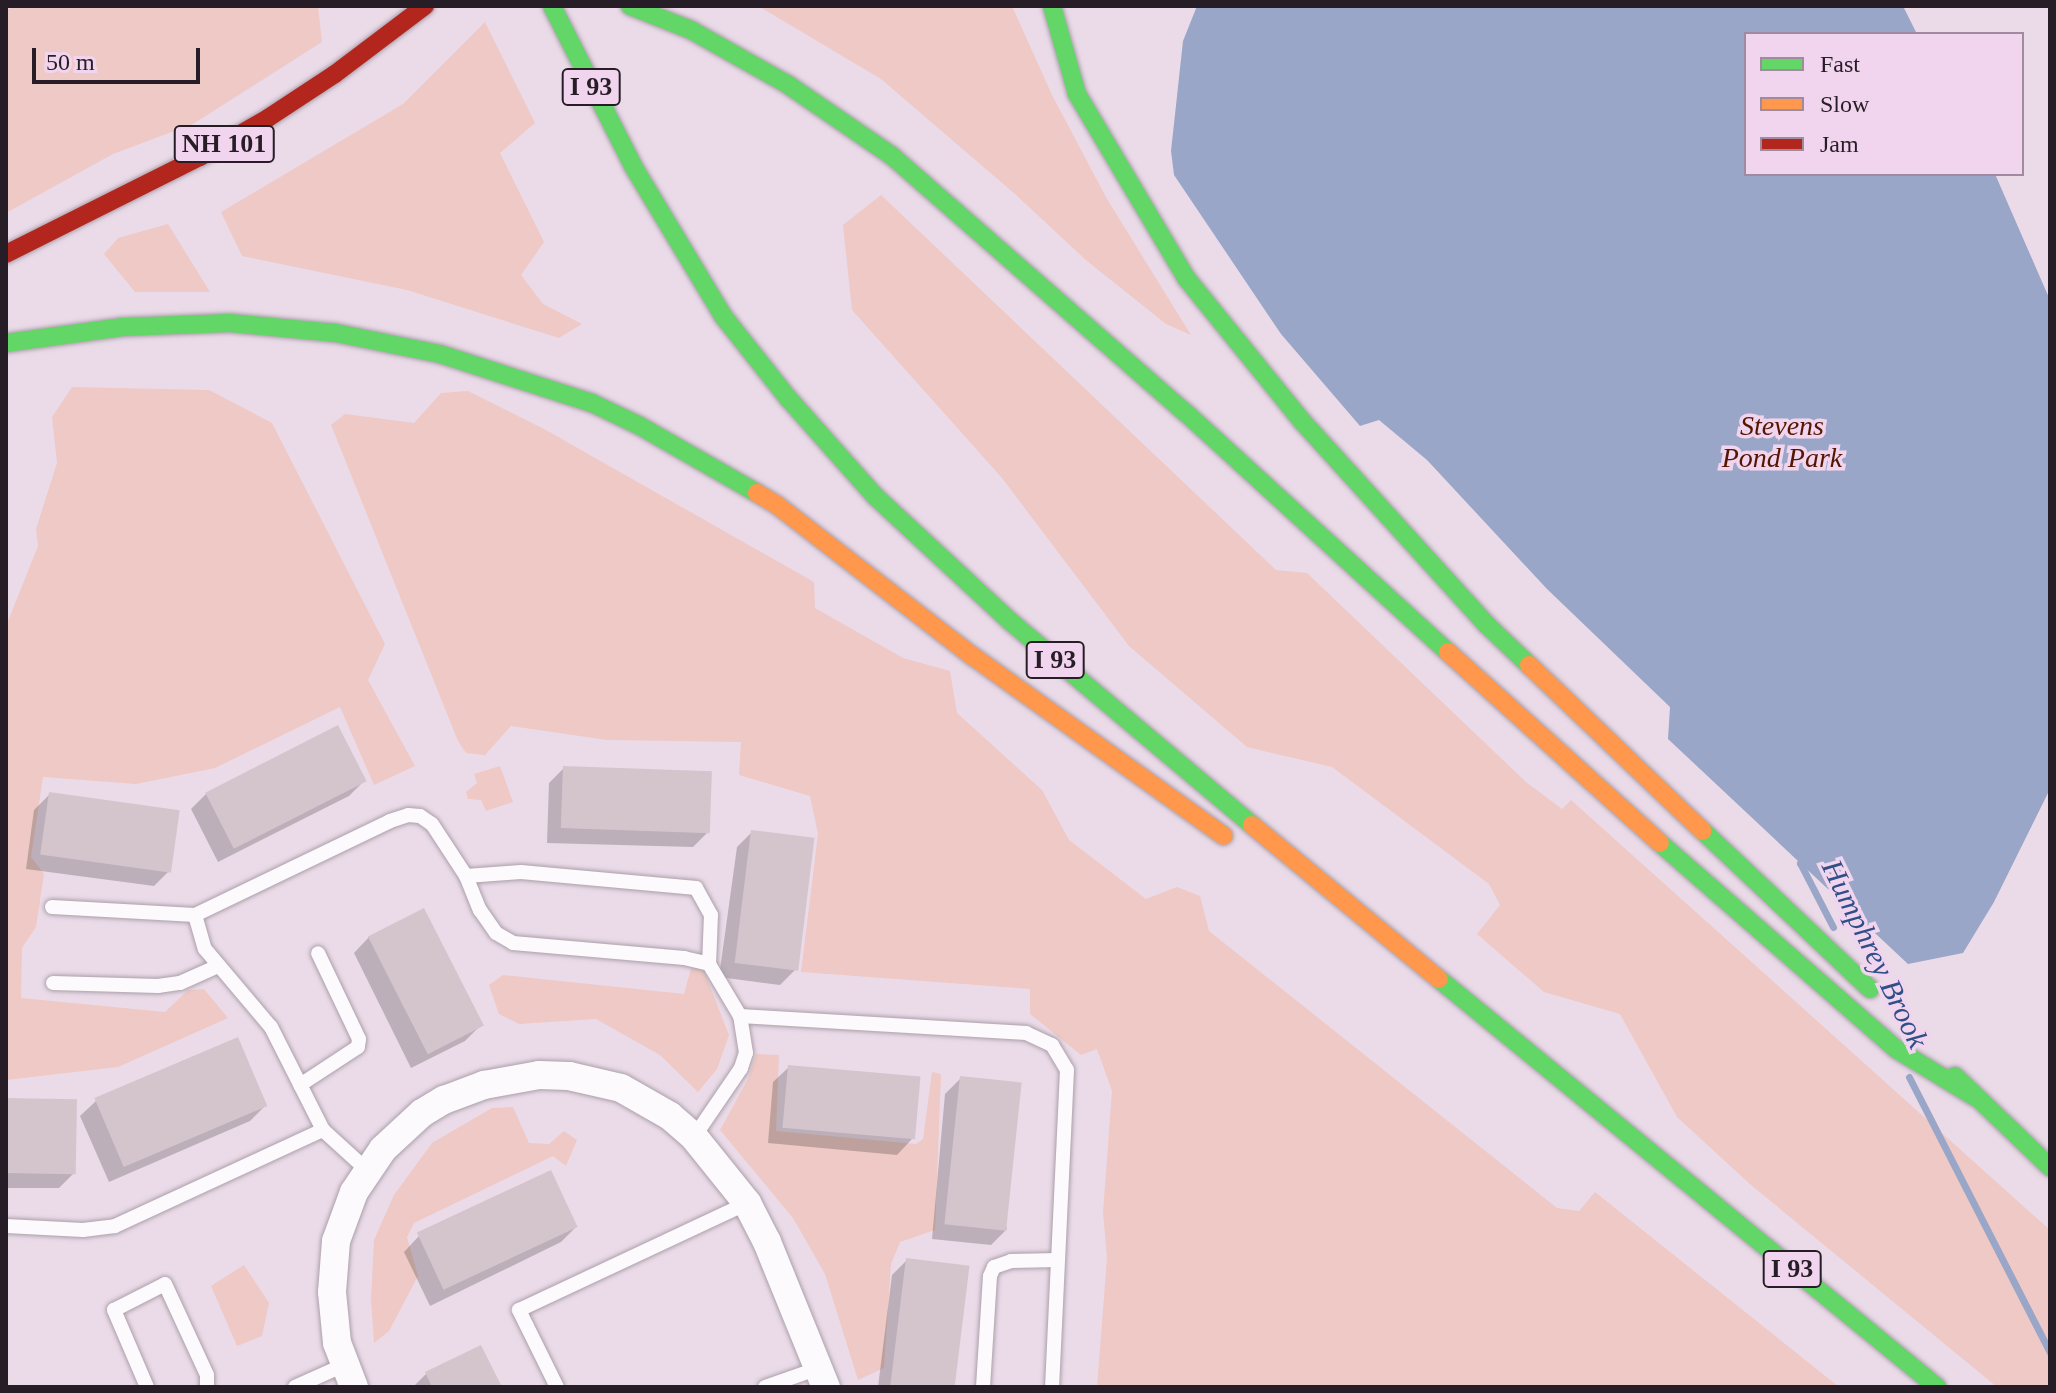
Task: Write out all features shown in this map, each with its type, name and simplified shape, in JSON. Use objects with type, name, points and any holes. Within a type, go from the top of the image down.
[{"type":"highway","name":"NH 101","points":[[6,254],[109,205],[268,118],[335,74],[425,6]]},
{"type":"highway","name":"I 93","points":[[552,6],[633,166],[723,316],[788,398],[876,497],[1011,622],[1937,1387]]},
{"type":"highway","points":[[630,6],[691,30],[787,84],[892,156],[1186,413],[1596,787],[1896,1049],[1975,1097]]},
{"type":"highway","points":[[1052,6],[1077,94],[1187,279],[1302,421],[1486,624],[1887,1006]]},
{"type":"highway","points":[[6,343],[70,332],[139,326],[230,323],[321,331],[440,354],[592,403],[640,426],[777,505],[864,568],[974,657],[1234,843]]},
{"type":"highway","points":[[1312,899],[1559,1077]]},
{"type":"highway","points":[[1920,1040],[2050,1167]]},
{"type":"street","points":[[349,1376],[334,1318],[336,1241],[354,1192],[367,1170],[401,1130],[444,1100],[484,1085],[539,1075],[569,1076],[621,1088],[670,1116],[694,1137],[747,1203],[784,1277],[823,1377]]},
{"type":"lane","points":[[52,907],[195,915],[408,815],[420,816],[432,824],[466,876],[480,910],[496,933],[513,943],[684,958],[709,964]]},
{"type":"lane","points":[[466,876],[521,872],[696,888],[711,915],[709,964],[740,1016],[746,1053],[741,1068],[694,1137]]},
{"type":"lane","points":[[195,915],[205,949],[271,1027],[323,1130],[367,1170]]},
{"type":"lane","points":[[300,1085],[358,1047],[359,1039],[318,953]]},
{"type":"lane","points":[[53,983],[158,986],[180,983],[218,966]]},
{"type":"lane","points":[[740,1016],[1026,1033],[1052,1045],[1067,1070],[1052,1387]]},
{"type":"lane","points":[[6,1226],[83,1230],[115,1226],[323,1130]]},
{"type":"lane","points":[[557,1387],[519,1310],[747,1203]]},
{"type":"lane","points":[[983,1387],[990,1276],[994,1267],[1011,1261],[1058,1260]]},
{"type":"lane","points":[[147,1387],[114,1310],[165,1284],[207,1375],[207,1387]]},
{"type":"lane","points":[[295,1387],[349,1376]]},
{"type":"lane","points":[[765,1387],[823,1377]]},
{"type":"shaded area","points":[[17,6],[318,6],[322,42],[193,124],[113,154],[6,213],[6,10]]},
{"type":"shaded area","points":[[758,6],[1012,6],[1052,95],[1107,199],[1191,335],[1166,324],[1087,261],[1015,194],[881,79]]},
{"type":"shaded area","points":[[485,22],[535,123],[500,153],[544,242],[521,275],[543,304],[582,324],[559,338],[407,290],[242,256],[221,212],[403,104]]},
{"type":"shaded area","points":[[881,195],[1276,570],[1307,573],[1526,782],[1562,809],[1571,800],[2050,1230],[2050,1387],[1997,1387],[1751,1185],[1677,1117],[1620,1014],[1544,992],[1477,934],[1500,905],[1489,884],[1332,767],[1247,747],[1129,646],[1002,478],[852,310],[843,225]]},
{"type":"shaded area","points":[[168,224],[210,292],[135,292],[104,254],[118,238]]},
{"type":"shaded area","points":[[72,387],[209,390],[272,423],[385,644],[368,680],[415,766],[374,785],[340,707],[215,768],[136,784],[43,777],[31,857],[44,874],[36,927],[22,948],[21,998],[165,1012],[188,990],[204,989],[228,1018],[118,1067],[6,1080],[6,626],[38,546],[36,529],[57,463],[52,417]]},
{"type":"shaded area","points":[[468,391],[544,429],[814,582],[815,608],[903,658],[950,671],[957,713],[1042,790],[1069,840],[1146,899],[1177,887],[1200,896],[1209,931],[1557,1208],[1579,1211],[1595,1192],[1839,1387],[1097,1387],[1107,1258],[1103,1212],[1112,1091],[1097,1049],[1081,1055],[1030,1014],[1030,989],[801,972],[818,834],[810,796],[739,775],[741,742],[607,740],[511,726],[485,755],[466,753],[458,741],[331,425],[345,414],[414,423],[441,393]]},
{"type":"shaded area","points":[[500,766],[513,802],[486,811],[481,800],[468,799],[466,792],[477,783],[474,774]]},
{"type":"shaded area","points":[[692,965],[704,971],[729,1035],[717,1069],[698,1092],[660,1055],[596,1019],[519,1024],[499,1014],[489,985],[503,975],[684,994]]},
{"type":"shaded area","points":[[756,1054],[779,1055],[776,1131],[916,1144],[923,1139],[932,1072],[941,1074],[935,1230],[900,1242],[891,1264],[884,1368],[858,1380],[825,1274],[793,1218],[720,1130],[748,1079]]},
{"type":"shaded area","points":[[513,1107],[529,1143],[549,1144],[564,1131],[577,1140],[566,1166],[553,1156],[414,1223],[407,1237],[418,1276],[389,1331],[374,1343],[371,1299],[374,1240],[394,1195],[432,1143],[492,1108]]},
{"type":"shaded area","points":[[244,1265],[269,1303],[262,1336],[237,1346],[211,1286]]},
{"type":"water","name":"Stevens Pond Park","points":[[1197,6],[1903,6],[1916,32],[1744,32],[1744,176],[1996,176],[2050,300],[2050,789],[1994,902],[1963,953],[1908,964],[1668,739],[1670,707],[1547,589],[1427,460],[1379,420],[1360,426],[1281,334],[1174,175],[1171,151],[1183,41]]},
{"type":"building","points":[[338,725],[367,781],[234,849],[205,793]]},
{"type":"building","points":[[563,766],[712,771],[710,833],[561,828]]},
{"type":"building","points":[[49,792],[180,810],[171,873],[40,854]]},
{"type":"building","points":[[751,830],[815,838],[798,971],[735,963]]},
{"type":"building","points":[[424,908],[484,1026],[428,1054],[368,937]]},
{"type":"building","points":[[238,1037],[267,1106],[124,1167],[94,1098]]},
{"type":"building","points":[[788,1065],[920,1077],[915,1139],[783,1128]]},
{"type":"building","points":[[960,1076],[1022,1082],[1006,1231],[944,1224]]},
{"type":"building","points":[[6,1098],[77,1099],[76,1174],[6,1173]]},
{"type":"building","points":[[551,1170],[578,1227],[443,1290],[417,1233]]},
{"type":"building","points":[[906,1258],[970,1266],[955,1387],[890,1387]]},
{"type":"building","points":[[481,1345],[502,1387],[432,1387],[425,1372]]},
{"type":"waterway","name":"Humphrey Brook","points":[[1804,856],[1800,863],[1833,927]]},
{"type":"waterway","name":"Humphrey Brook","points":[[1909,1077],[2050,1353]]},
{"type":"traffic: fast","points":[[552,6],[633,166],[723,316],[788,398],[876,497],[1011,622],[1252,825]]},
{"type":"traffic: fast","points":[[630,6],[691,30],[787,84],[892,156],[1186,413],[1448,652]]},
{"type":"traffic: fast","points":[[1052,6],[1077,94],[1187,279],[1302,421],[1486,624],[1529,665]]},
{"type":"traffic: fast","points":[[6,343],[123,327],[230,323],[336,333],[440,354],[592,403],[640,426],[757,493]]},
{"type":"traffic: fast","points":[[1703,831],[1870,989]]},
{"type":"traffic: fast","points":[[1660,843],[1896,1049],[1975,1097]]},
{"type":"traffic: fast","points":[[1439,979],[1937,1387]]},
{"type":"traffic: fast","points":[[1955,1076],[2050,1167]]},
{"type":"traffic: slow","points":[[757,493],[777,505],[974,657],[1224,836]]},
{"type":"traffic: slow","points":[[1448,652],[1660,843]]},
{"type":"traffic: slow","points":[[1529,665],[1703,831]]},
{"type":"traffic: slow","points":[[1252,825],[1439,979]]},
{"type":"traffic: jam","points":[[6,254],[200,157],[268,118],[335,74],[425,6]]}]
